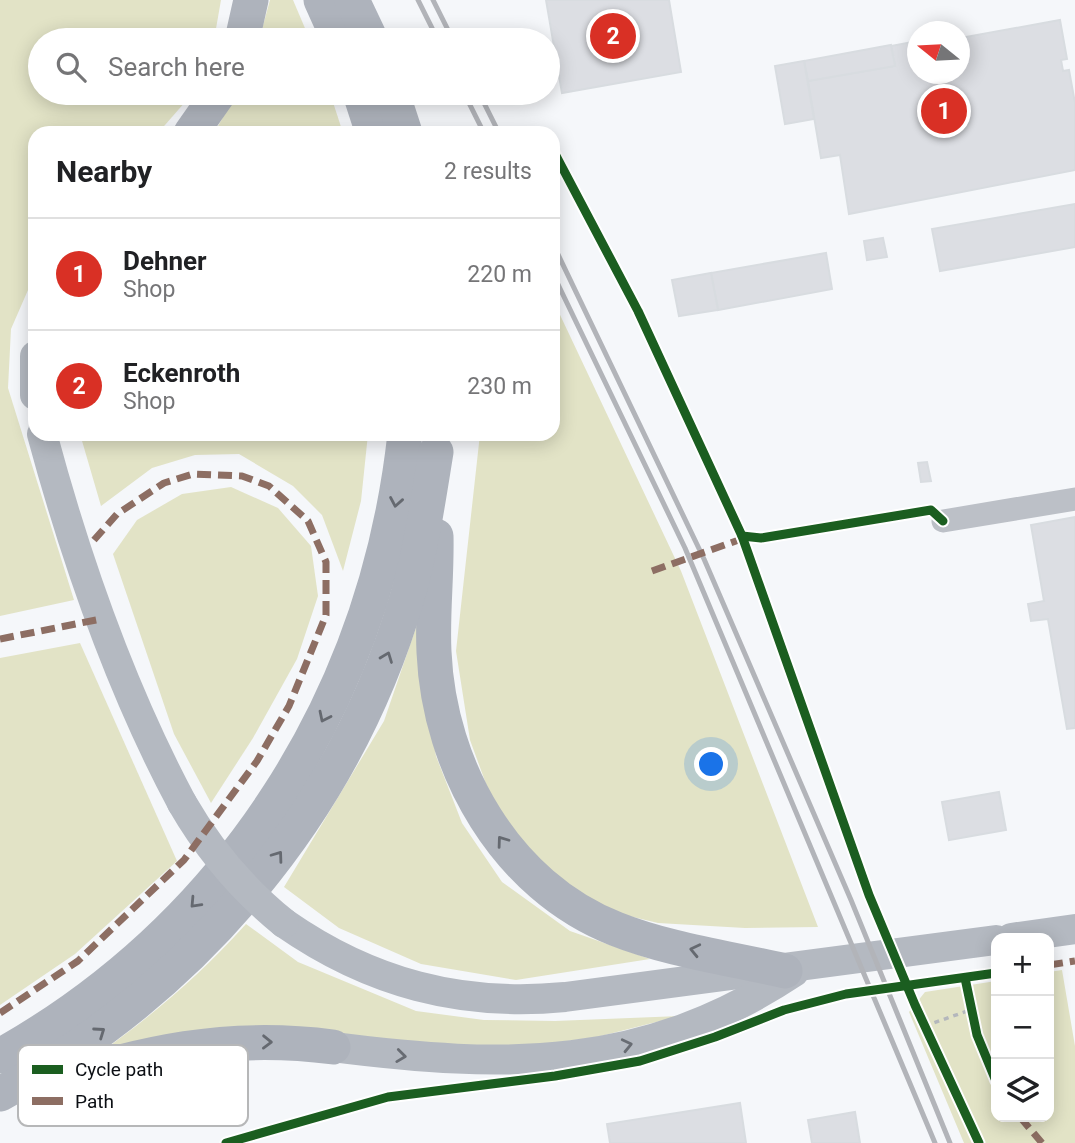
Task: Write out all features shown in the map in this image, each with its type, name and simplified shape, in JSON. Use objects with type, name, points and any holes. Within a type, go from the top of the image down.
[{"type":"highway","points":[[245,28],[251,0]]},
{"type":"highway","points":[[321,0],[334,28]]},
{"type":"highway","points":[[352,0],[365,28]]},
{"type":"highway","points":[[196,126],[211,105]]},
{"type":"highway","points":[[364,105],[371,126]]},
{"type":"highway","points":[[396,105],[403,126]]},
{"type":"highway","points":[[0,1056],[87,1000],[163,935],[232,861],[290,779],[334,696],[369,608],[393,517],[404,441]]},
{"type":"highway","points":[[437,443],[434,653],[437,687],[453,751],[491,827],[526,871],[553,893],[592,918],[638,937],[792,970]]},
{"type":"highway","points":[[79,1045],[111,1024],[183,963],[247,895],[304,818],[353,734],[392,644],[419,551],[437,443]]},
{"type":"highway","points":[[196,1045],[269,1042],[333,1047]]},
{"type":"highway","points":[[0,1095],[18,1084]]},
{"type":"highway","points":[[0,1095],[18,1090]]},
{"type":"main road","points":[[44,441],[101,619],[182,803],[202,836],[232,874],[284,923],[332,954],[375,974],[411,986],[470,998],[555,998],[792,970],[991,941]]},
{"type":"main road","points":[[65,441],[154,744]]},
{"type":"main road","points":[[1047,933],[1075,929]]},
{"type":"main road","points":[[333,1047],[421,1058],[489,1061],[605,1050],[679,1031],[731,1011],[792,970]]},
{"type":"street","points":[[943,521],[1075,499]]},
{"type":"path","points":[[925,1026],[970,1010]]},
{"type":"green space","points":[[0,0],[221,0],[216,28],[28,28],[28,105],[182,105],[164,126],[28,126],[28,290],[11,329],[8,388],[74,600],[0,616]]},
{"type":"green space","points":[[270,0],[293,0],[305,28],[262,28]]},
{"type":"green space","points":[[230,105],[334,105],[341,126],[218,126]]},
{"type":"green space","points":[[560,315],[681,571],[818,927],[745,928],[658,923],[604,910],[532,858],[493,803],[470,740],[456,651],[479,441],[560,441]]},
{"type":"green space","points":[[82,441],[367,441],[361,501],[343,571],[322,515],[293,486],[239,454],[195,455],[152,468],[101,506]]},
{"type":"green space","points":[[231,487],[278,508],[311,546],[318,596],[297,659],[253,738],[211,803],[174,734],[113,554],[137,520],[182,494]]},
{"type":"green space","points":[[422,610],[423,683],[436,756],[462,823],[502,882],[570,931],[650,959],[516,980],[421,964],[339,928],[284,887],[384,721]]},
{"type":"green space","points":[[80,643],[177,861],[75,954],[0,1005],[0,658]]},
{"type":"green space","points":[[246,924],[298,962],[416,1011],[484,1020],[555,1021],[680,1016],[597,1037],[502,1050],[248,1054],[248,1045],[111,1045],[175,994]]},
{"type":"green space","points":[[1062,970],[1075,1046],[1075,1143],[964,1143],[909,1012],[925,992],[991,982],[991,1122],[1054,1122],[1054,971]]},
{"type":"building","points":[[546,0],[669,0],[681,72],[562,93],[560,28],[551,28]]},
{"type":"building","points":[[1060,20],[1067,59],[1061,60],[1063,71],[1069,70],[1075,103],[1075,170],[849,214],[840,155],[821,158],[808,81],[895,66],[891,46],[907,43],[907,84],[970,84],[970,36]]},
{"type":"building","points":[[891,45],[895,66],[808,81],[804,61]]},
{"type":"building","points":[[804,61],[814,119],[785,124],[775,66]]},
{"type":"building","points":[[1075,204],[1075,247],[940,271],[932,229]]},
{"type":"building","points":[[883,238],[887,257],[867,260],[864,241]]},
{"type":"building","points":[[826,253],[832,289],[718,310],[711,273]]},
{"type":"building","points":[[711,273],[718,310],[679,316],[672,280]]},
{"type":"building","points":[[927,462],[931,481],[921,482],[918,463]]},
{"type":"building","points":[[1075,517],[1075,728],[1067,729],[1048,619],[1031,621],[1028,604],[1044,601],[1031,525]]},
{"type":"building","points":[[999,792],[1006,830],[949,840],[942,802]]},
{"type":"building","points":[[740,1103],[746,1143],[610,1143],[607,1124]]},
{"type":"building","points":[[855,1112],[860,1143],[812,1143],[808,1120]]},
{"type":"railway","points":[[418,0],[432,28]]},
{"type":"railway","points":[[433,0],[447,28]]},
{"type":"railway","points":[[470,105],[480,126]]},
{"type":"railway","points":[[485,105],[496,126]]},
{"type":"railway","points":[[560,259],[704,559],[851,900],[950,1143]]},
{"type":"railway","points":[[560,289],[685,548],[935,1143]]},
{"type":"marked path","points":[[0,1013],[78,961],[184,860],[257,761],[289,706],[326,615],[326,562],[308,521],[269,486],[242,476],[193,474],[164,483],[117,514],[94,540]]},
{"type":"marked path","points":[[652,571],[747,537]]},
{"type":"marked path","points":[[0,639],[101,619]]},
{"type":"marked path","points":[[1054,964],[1075,961]]},
{"type":"marked path","points":[[1024,1122],[1042,1143]]},
{"type":"cycle path","points":[[560,163],[638,311],[742,536],[869,895],[915,1005],[979,1143]]},
{"type":"cycle path","points":[[742,536],[761,538],[931,510],[943,521]]},
{"type":"cycle path","points":[[226,1143],[388,1097],[555,1076],[640,1061],[715,1037],[784,1010],[846,994],[991,974]]},
{"type":"cycle path","points":[[965,978],[977,1035],[991,1069]]},
{"type":"place","name":"Eckenroth","points":[[613,36]]},
{"type":"place","name":"Dehner","points":[[944,111]]}]
